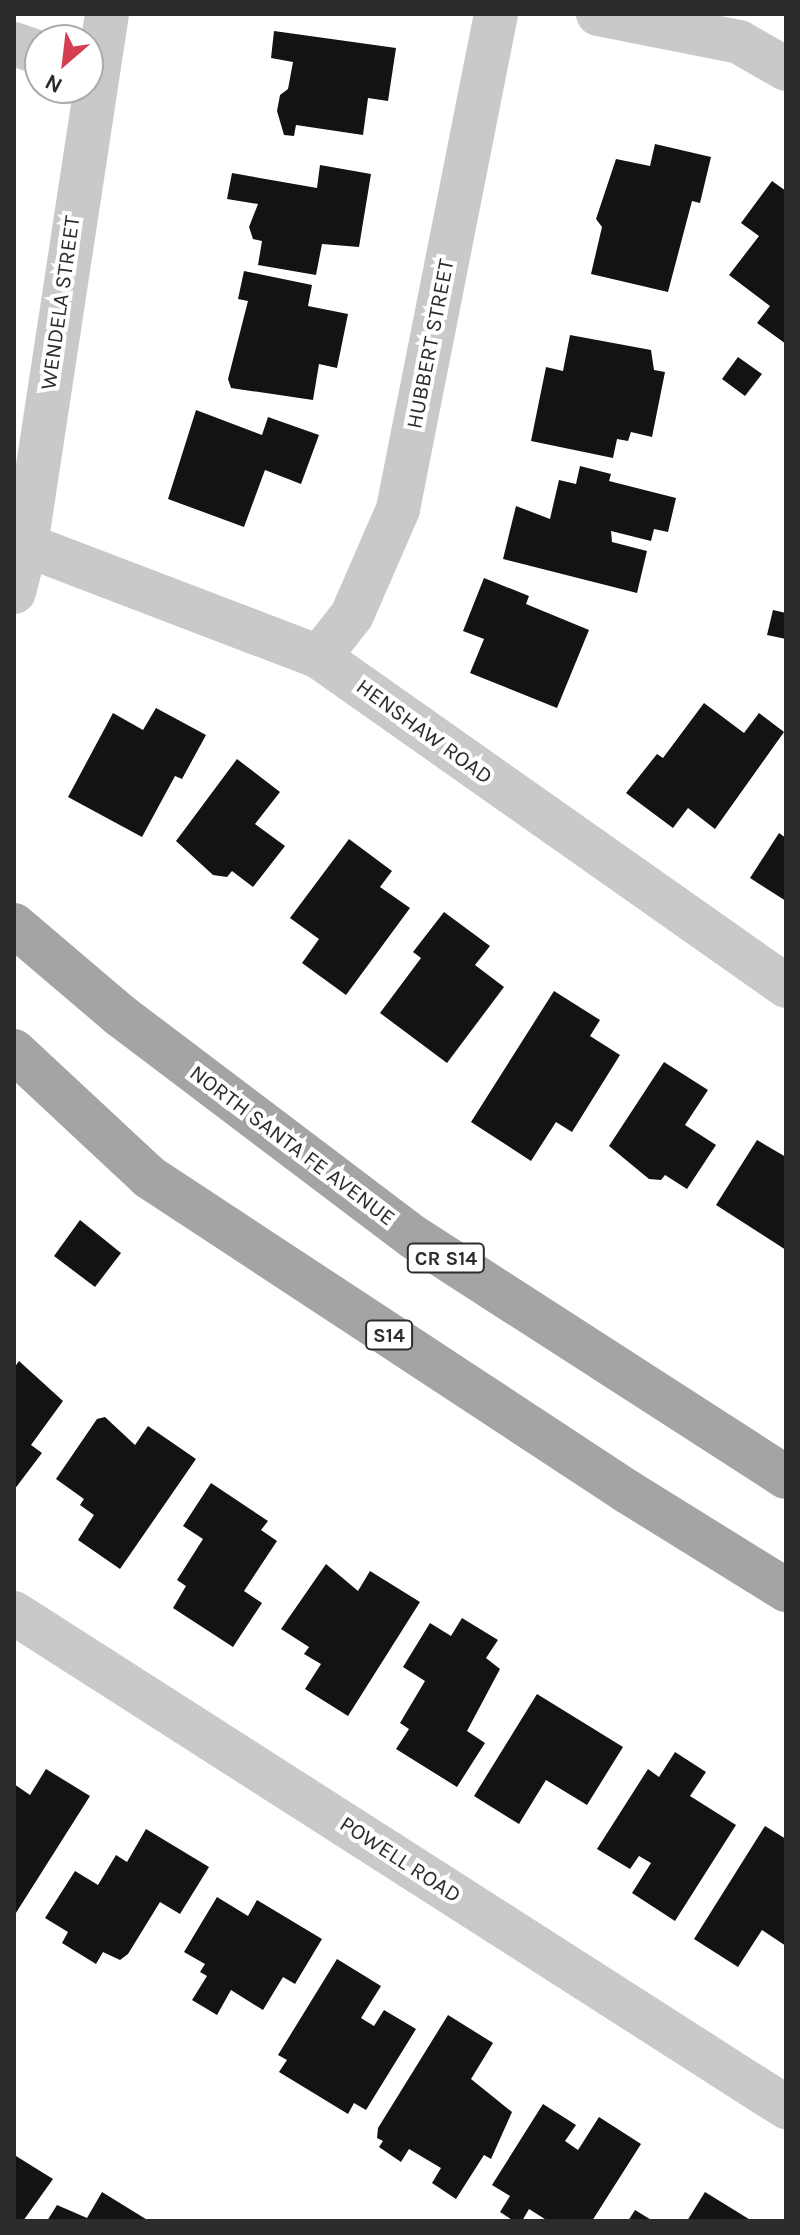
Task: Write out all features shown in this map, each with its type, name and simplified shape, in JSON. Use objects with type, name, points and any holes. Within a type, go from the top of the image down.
[{"type":"main road","name":"NORTH SANTA FE AVENUE","points":[[14,925],[121,1016],[415,1238],[786,1477]]},
{"type":"main road","name":"S14","points":[[14,1051],[149,1177],[628,1492],[786,1590]]},
{"type":"street","name":"HUBBERT STREET","points":[[319,657],[352,615],[398,509],[496,14]]},
{"type":"street","points":[[598,14],[739,42],[786,69]]},
{"type":"street","name":"WENDELA STREET","points":[[14,592],[26,545],[87,104]]},
{"type":"street","name":"HENSHAW ROAD","points":[[26,545],[319,657],[786,986]]},
{"type":"street","name":"POWELL ROAD","points":[[14,1613],[786,2107]]},
{"type":"building","points":[[274,31],[396,48],[388,101],[368,98],[363,135],[296,125],[294,136],[284,135],[277,111],[280,95],[288,89],[293,62],[271,58]]},
{"type":"building","points":[[655,144],[711,157],[700,203],[692,201],[668,292],[591,274],[602,227],[596,219],[616,159],[650,166]]},
{"type":"building","points":[[320,165],[371,174],[359,247],[322,244],[316,275],[258,265],[262,241],[253,239],[249,227],[258,204],[227,199],[232,173],[317,188]]},
{"type":"building","points":[[772,181],[786,191],[786,344],[757,323],[770,306],[729,275],[759,236],[741,223]]},
{"type":"building","points":[[244,271],[312,285],[308,306],[348,314],[337,368],[319,364],[313,400],[231,388],[228,379],[248,301],[238,299]]},
{"type":"building","points":[[570,335],[651,350],[654,370],[665,372],[652,437],[631,432],[628,441],[617,439],[613,458],[531,441],[546,367],[563,371]]},
{"type":"building","points":[[738,357],[762,374],[745,396],[722,379]]},
{"type":"building","points":[[196,410],[262,435],[268,417],[319,435],[301,484],[265,470],[244,527],[168,499]]},
{"type":"building","points":[[580,466],[611,474],[609,481],[676,498],[668,532],[654,529],[651,541],[611,531],[612,542],[647,551],[637,593],[503,559],[516,506],[550,519],[559,480],[576,484]]},
{"type":"building","points":[[484,578],[529,596],[526,604],[589,630],[557,708],[470,673],[484,639],[463,631]]},
{"type":"building","points":[[773,610],[786,613],[786,639],[767,635]]},
{"type":"building","points":[[704,703],[744,733],[759,713],[784,732],[715,829],[688,808],[673,828],[626,793],[657,754],[663,758]]},
{"type":"building","points":[[156,708],[206,735],[182,779],[175,776],[142,837],[68,797],[113,713],[143,730]]},
{"type":"building","points":[[237,759],[280,792],[255,824],[285,846],[253,887],[232,871],[227,877],[213,875],[176,841]]},
{"type":"building","points":[[779,833],[786,838],[786,901],[750,878]]},
{"type":"building","points":[[349,839],[392,871],[380,887],[410,908],[346,995],[302,963],[319,939],[290,918]]},
{"type":"building","points":[[444,912],[490,946],[475,965],[504,987],[447,1063],[380,1013],[421,958],[413,952]]},
{"type":"building","points":[[554,991],[600,1020],[590,1036],[620,1055],[572,1132],[556,1122],[531,1161],[471,1122]]},
{"type":"building","points":[[664,1062],[708,1090],[685,1125],[716,1145],[687,1189],[665,1175],[661,1180],[649,1179],[609,1146]]},
{"type":"building","points":[[757,1140],[786,1157],[786,1250],[716,1205]]},
{"type":"building","points":[[80,1220],[121,1253],[95,1287],[54,1256]]},
{"type":"building","points":[[19,1361],[63,1401],[31,1445],[42,1453],[14,1490],[14,1368]]},
{"type":"building","points":[[105,1417],[135,1445],[148,1426],[196,1459],[120,1569],[78,1540],[94,1515],[80,1505],[84,1499],[56,1479],[97,1419]]},
{"type":"building","points":[[211,1483],[268,1521],[261,1530],[277,1541],[244,1591],[262,1603],[233,1647],[173,1608],[186,1586],[177,1580],[203,1539],[183,1526]]},
{"type":"building","points":[[326,1564],[358,1591],[370,1571],[420,1602],[348,1716],[305,1689],[321,1664],[304,1654],[309,1647],[281,1629]]},
{"type":"building","points":[[462,1618],[498,1640],[486,1658],[500,1669],[467,1731],[485,1743],[457,1787],[396,1749],[409,1729],[400,1723],[425,1681],[403,1667],[430,1623],[451,1636]]},
{"type":"building","points":[[537,1694],[623,1747],[587,1805],[546,1780],[519,1824],[474,1796]]},
{"type":"building","points":[[675,1752],[706,1772],[690,1796],[736,1825],[675,1921],[632,1893],[651,1863],[639,1856],[630,1869],[597,1849],[648,1769],[659,1777]]},
{"type":"building","points":[[46,1769],[90,1796],[14,1916],[14,1784],[30,1795]]},
{"type":"building","points":[[765,1826],[786,1839],[786,1946],[762,1930],[738,1967],[694,1939]]},
{"type":"building","points":[[146,1829],[209,1867],[180,1914],[160,1902],[128,1954],[120,1960],[103,1952],[96,1964],[62,1943],[68,1932],[45,1918],[75,1871],[98,1885],[116,1855],[127,1862]]},
{"type":"building","points":[[217,1897],[248,1916],[257,1900],[322,1939],[295,1984],[283,1977],[263,2010],[231,1990],[217,2015],[192,2000],[207,1976],[200,1972],[205,1964],[184,1952]]},
{"type":"building","points":[[337,1959],[381,1986],[361,2018],[374,2026],[384,2010],[416,2029],[366,2110],[354,2103],[348,2114],[279,2072],[287,2060],[278,2055]]},
{"type":"building","points":[[448,2015],[493,2043],[471,2079],[512,2112],[491,2159],[484,2155],[456,2199],[432,2183],[441,2168],[409,2149],[401,2162],[379,2147],[383,2141],[377,2138],[378,2128]]},
{"type":"building","points":[[543,2104],[576,2125],[565,2141],[578,2150],[599,2117],[641,2144],[592,2221],[548,2221],[529,2209],[522,2221],[514,2221],[500,2212],[510,2196],[492,2185]]},
{"type":"building","points":[[16,2156],[53,2179],[23,2221],[14,2221]]},
{"type":"building","points":[[102,2192],[149,2221],[47,2221],[57,2205],[87,2218]]},
{"type":"building","points":[[705,2192],[752,2221],[687,2221]]},
{"type":"building","points":[[635,2210],[653,2221],[628,2221]]}]
